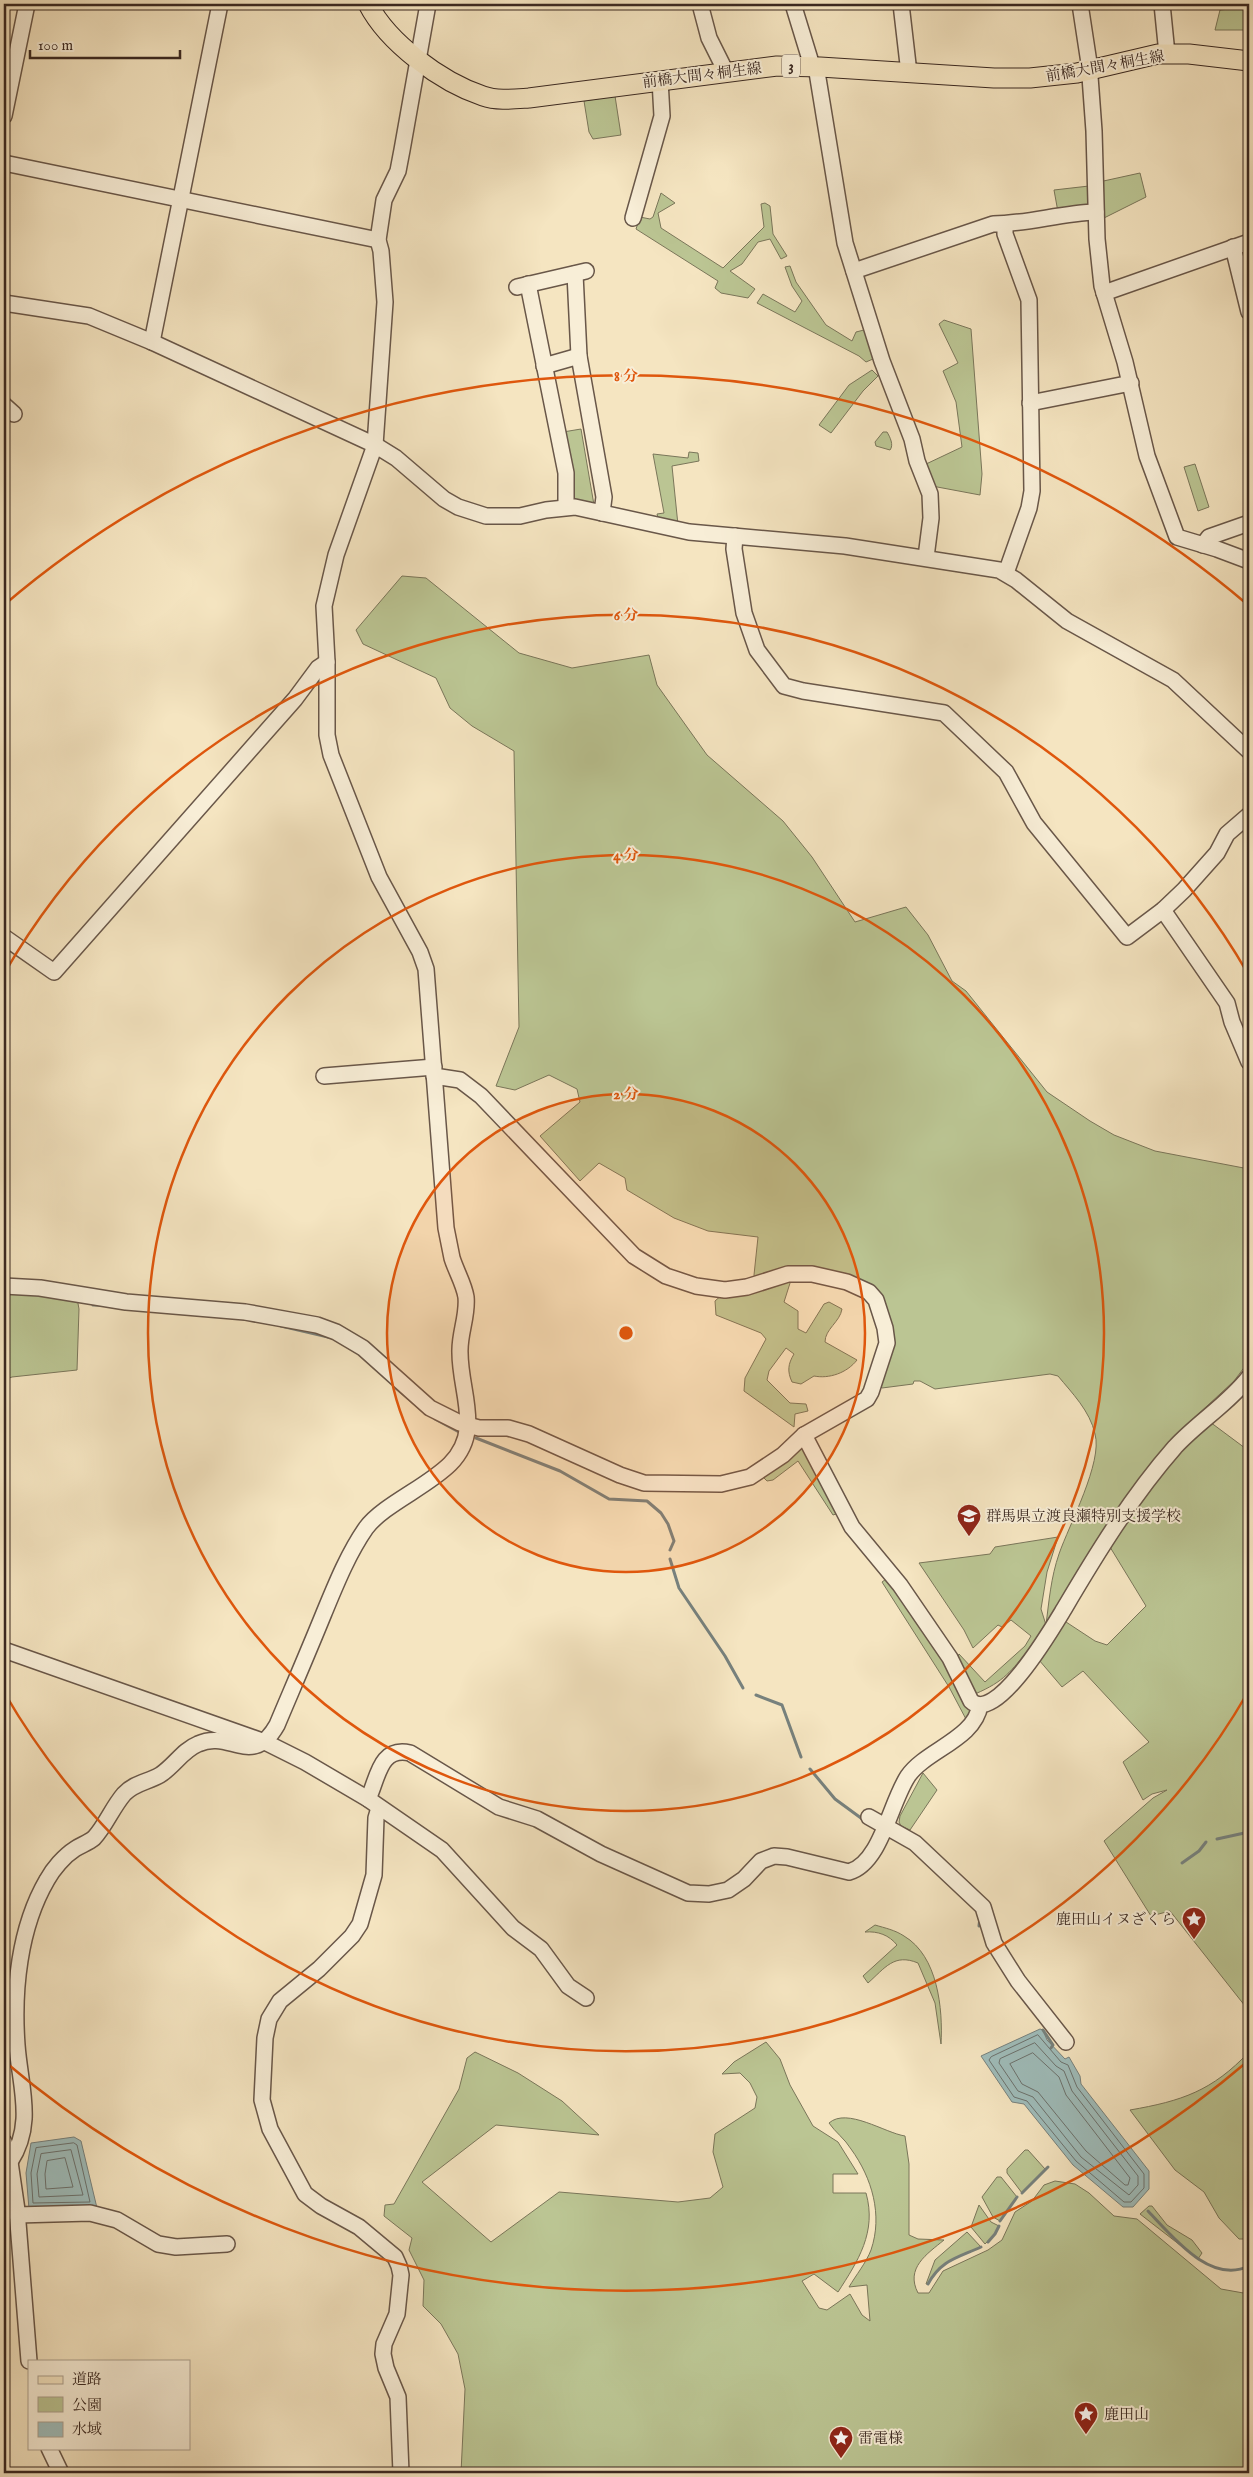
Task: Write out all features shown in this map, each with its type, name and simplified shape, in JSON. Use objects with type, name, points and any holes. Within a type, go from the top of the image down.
[{"type":"main road","name":"前橋大間々桐生線","points":[[368,4],[382,28],[418,60],[468,90],[483,96],[500,99],[529,98],[761,67],[814,66],[1022,79],[1050,77],[1089,70],[1145,56],[1167,54],[1199,55],[1249,61]]},
{"type":"street","points":[[4,116],[27,4]]},
{"type":"street","points":[[152,342],[220,4]]},
{"type":"street","points":[[10,2162],[22,2140],[24,2124],[24,2098],[17,2044],[19,1969],[28,1923],[48,1878],[73,1850],[87,1843],[100,1831],[125,1793],[139,1783],[159,1775],[194,1746],[207,1741],[253,1746],[265,1742],[277,1725],[338,1579],[366,1528],[383,1512],[428,1483],[450,1464],[464,1445],[469,1426],[460,1354],[460,1337],[466,1316],[466,1296],[452,1258],[446,1228],[426,969],[420,952],[379,878],[331,755],[327,735],[326,596],[336,555],[375,445],[385,302],[382,251],[378,240],[384,200],[398,171],[428,4]]},
{"type":"street","points":[[700,4],[709,38],[726,72]]},
{"type":"street","points":[[793,4],[814,66],[843,234],[882,360],[912,438],[930,494],[931,518],[926,557]]},
{"type":"street","points":[[901,4],[909,72]]},
{"type":"street","points":[[1080,4],[1089,70],[1094,131],[1096,212],[1104,293],[1131,383],[1148,456],[1173,531],[1180,539],[1249,561]]},
{"type":"street","points":[[1162,4],[1167,54]]},
{"type":"street","points":[[633,218],[662,116],[660,80]]},
{"type":"street","points":[[4,163],[378,240]]},
{"type":"street","points":[[854,271],[993,224],[1005,225],[1096,212]]},
{"type":"street","points":[[1005,225],[1005,234],[1028,296],[1031,499],[1006,573]]},
{"type":"street","points":[[1104,293],[1249,242]]},
{"type":"street","points":[[1233,247],[1249,312]]},
{"type":"street","points":[[566,507],[566,473],[559,442],[557,420],[523,286],[581,272],[579,356],[604,497],[602,513]]},
{"type":"street","points":[[4,303],[81,314],[152,342],[375,445],[396,458],[444,499],[471,512],[507,518],[566,507],[672,529],[844,546],[989,567],[1006,573],[1067,621],[1177,683],[1249,751]]},
{"type":"street","points":[[544,366],[579,356]]},
{"type":"street","points":[[1030,403],[1131,383]]},
{"type":"street","points":[[1203,545],[1209,537],[1249,523]]},
{"type":"street","points":[[735,536],[734,550],[749,633],[766,664],[784,686],[803,691],[944,713],[1006,772],[1039,830],[1128,936],[1163,910],[1217,853],[1227,834],[1249,815]]},
{"type":"street","points":[[4,937],[54,972],[296,699],[318,668],[327,662]]},
{"type":"street","points":[[1163,910],[1227,1003],[1232,1022],[1249,1062]]},
{"type":"street","points":[[4,1286],[40,1288],[126,1302],[246,1312],[316,1325],[336,1332],[363,1348],[430,1408],[469,1426],[517,1430],[554,1444],[620,1475],[655,1484],[709,1485],[743,1479],[766,1468],[804,1435],[867,1399],[887,1343],[885,1328],[874,1296],[859,1286],[812,1274],[788,1274],[747,1287],[725,1290],[696,1286],[666,1276],[634,1256],[481,1096],[460,1080],[434,1071],[324,1076]]},
{"type":"street","points":[[804,1435],[852,1528],[896,1579],[950,1658],[971,1700],[980,1705],[986,1704],[999,1695],[1023,1671],[1128,1509],[1174,1448],[1249,1377]]},
{"type":"street","points":[[4,1650],[265,1742],[305,1762],[374,1804],[442,1850],[496,1912],[513,1928],[538,1945],[561,1978],[586,1998]]},
{"type":"street","points":[[401,2473],[398,2396],[386,2368],[384,2354],[384,2344],[397,2314],[401,2275],[399,2266],[395,2257],[359,2227],[321,2206],[305,2194],[270,2129],[264,2110],[262,2089],[266,2028],[273,2011],[280,2001],[319,1969],[347,1942],[360,1924],[374,1875],[376,1818],[374,1804],[380,1764],[395,1753],[410,1754],[500,1807],[537,1819],[601,1854],[672,1888],[703,1895],[728,1890],[744,1879],[761,1861],[774,1856],[787,1857],[848,1872],[856,1870],[872,1853],[908,1775],[975,1722],[980,1705]]},
{"type":"street","points":[[869,1817],[915,1843],[983,1907],[994,1943],[1018,1981],[1066,2042]]},
{"type":"street","points":[[4,2142],[10,2162],[17,2214],[29,2360]]},
{"type":"street","points":[[17,2214],[90,2213],[117,2220],[158,2244],[176,2247],[227,2244]]},
{"type":"street","points":[[50,2450],[61,2473]]},
{"type":"green space","points":[[1249,7],[1249,30],[1215,30],[1220,10]]},
{"type":"green space","points":[[615,96],[621,135],[593,139],[589,132],[584,101]]},
{"type":"green space","points":[[1140,173],[1146,197],[1100,220],[1099,182]]},
{"type":"green space","points":[[1089,186],[1090,208],[1058,212],[1054,190]]},
{"type":"green space","points":[[661,193],[675,203],[658,213],[661,228],[723,268],[764,227],[761,204],[765,203],[770,206],[773,234],[787,256],[781,259],[770,239],[758,242],[742,264],[730,271],[755,289],[748,298],[721,293],[715,288],[718,281],[636,229],[640,217],[650,219],[653,217]]},
{"type":"green space","points":[[790,266],[796,282],[826,325],[852,341],[856,332],[868,329],[876,354],[873,359],[866,362],[859,356],[757,303],[763,294],[795,312],[802,301],[792,286],[785,267]]},
{"type":"green space","points":[[944,320],[971,329],[982,474],[980,495],[932,486],[924,465],[962,447],[956,402],[943,371],[958,363],[939,324]]},
{"type":"green space","points":[[872,370],[878,376],[863,391],[831,433],[819,425],[849,385]]},
{"type":"green space","points":[[581,429],[594,505],[577,500],[572,495],[563,432]]},
{"type":"green space","points":[[883,432],[887,432],[892,443],[890,450],[876,446],[875,442]]},
{"type":"green space","points":[[689,452],[698,453],[699,461],[672,466],[678,525],[659,521],[657,514],[664,513],[653,454],[688,458]]},
{"type":"green space","points":[[1195,464],[1209,507],[1198,511],[1184,467]]},
{"type":"green space","points":[[402,576],[426,578],[519,653],[572,668],[649,655],[657,685],[707,755],[783,821],[812,857],[855,922],[906,907],[928,935],[952,981],[966,991],[1047,1092],[1114,1135],[1155,1151],[1249,1169],[1249,1361],[1234,1381],[1180,1431],[1046,1625],[1056,1563],[1090,1477],[1096,1446],[1093,1426],[1089,1418],[1080,1403],[1058,1376],[1050,1374],[935,1389],[920,1381],[914,1381],[913,1384],[882,1388],[877,1382],[891,1349],[866,1286],[791,1280],[784,1302],[798,1311],[798,1329],[806,1333],[824,1304],[829,1302],[842,1309],[841,1314],[827,1333],[825,1342],[857,1360],[843,1372],[826,1377],[814,1376],[801,1384],[792,1382],[789,1368],[794,1354],[786,1348],[769,1371],[767,1380],[790,1403],[806,1404],[808,1411],[795,1414],[794,1427],[744,1391],[745,1378],[766,1339],[761,1333],[716,1315],[715,1301],[723,1294],[758,1289],[754,1275],[758,1237],[708,1231],[674,1218],[627,1190],[625,1178],[599,1163],[580,1181],[540,1136],[580,1102],[577,1089],[549,1075],[515,1090],[496,1086],[519,1027],[514,751],[472,726],[450,708],[436,678],[363,644],[356,630]]},
{"type":"green space","points":[[4,1290],[77,1298],[79,1309],[77,1370],[12,1377],[4,1380]]},
{"type":"green space","points":[[1210,1422],[1249,1451],[1249,2011],[1170,1911],[1151,1916],[1104,1841],[1153,1798],[1167,1790],[1152,1794],[1143,1800],[1123,1762],[1149,1742],[1083,1671],[1062,1687],[1039,1660],[1063,1620],[1095,1641],[1107,1645],[1146,1606],[1110,1547],[1166,1466]]},
{"type":"green space","points":[[803,1448],[839,1513],[833,1515],[798,1461],[773,1480],[767,1481],[762,1476],[793,1452]]},
{"type":"green space","points":[[1058,1537],[1047,1572],[1041,1609],[1046,1625],[1030,1648],[1006,1675],[993,1685],[975,1694],[957,1659],[959,1654],[985,1682],[1025,1646],[1031,1636],[1011,1620],[1002,1627],[998,1625],[973,1648],[964,1630],[919,1563],[990,1554],[995,1547]]},
{"type":"green space","points":[[889,1577],[945,1660],[972,1711],[967,1721],[949,1687],[882,1582]]},
{"type":"green space","points":[[923,1773],[937,1790],[910,1830],[901,1826],[899,1822],[900,1816]]},
{"type":"green space","points":[[875,1925],[904,1936],[924,1956],[936,1984],[941,2015],[941,2044],[935,2003],[918,1963],[910,1960],[896,1961],[885,1967],[868,1983],[863,1976],[897,1945],[883,1934],[865,1932]]},
{"type":"green space","points":[[766,2042],[780,2059],[790,2085],[813,2126],[838,2142],[858,2174],[833,2174],[833,2193],[866,2193],[869,2207],[869,2221],[864,2246],[838,2292],[814,2274],[802,2281],[819,2308],[827,2310],[850,2294],[862,2315],[870,2321],[867,2285],[849,2287],[871,2250],[876,2224],[873,2197],[870,2184],[858,2160],[849,2145],[829,2123],[837,2119],[856,2119],[905,2136],[909,2164],[909,2235],[918,2239],[944,2240],[925,2256],[916,2269],[914,2276],[918,2293],[929,2293],[943,2271],[988,2250],[1002,2240],[1015,2212],[1032,2201],[1044,2185],[1055,2181],[1075,2184],[1089,2193],[1114,2216],[1137,2219],[1221,2289],[1249,2294],[1249,2473],[461,2473],[465,2389],[458,2354],[441,2324],[423,2306],[424,2280],[409,2250],[412,2238],[384,2216],[385,2205],[394,2204],[459,2089],[467,2058],[475,2052],[518,2073],[562,2101],[599,2135],[496,2125],[422,2182],[491,2242],[559,2192],[678,2202],[710,2198],[723,2187],[713,2152],[715,2134],[755,2108],[757,2097],[750,2083],[740,2073],[722,2074],[734,2062]]},
{"type":"green space","points":[[1249,2052],[1249,2239],[1239,2239],[1219,2218],[1204,2192],[1175,2170],[1130,2110],[1165,2103],[1195,2092],[1222,2076]]},
{"type":"green space","points":[[1025,2150],[1028,2150],[1045,2169],[1022,2193],[1007,2173],[1007,2169]]},
{"type":"green space","points":[[997,2177],[1001,2177],[1017,2197],[1000,2221],[993,2217],[982,2197]]},
{"type":"green space","points":[[979,2205],[991,2222],[999,2226],[995,2234],[985,2244],[971,2227]]},
{"type":"green space","points":[[1149,2206],[1152,2206],[1167,2225],[1192,2240],[1202,2253],[1198,2259],[1140,2214]]},
{"type":"green space","points":[[967,2232],[981,2247],[957,2257],[944,2265],[926,2284],[935,2260]]},
{"type":"water","points":[[1040,2029],[1043,2030],[1047,2040],[1065,2059],[1069,2057],[1080,2076],[1081,2084],[1149,2171],[1149,2189],[1133,2207],[1123,2207],[1073,2165],[1024,2104],[1012,2102],[981,2056]]},
{"type":"water","points":[[74,2137],[81,2141],[97,2208],[29,2209],[26,2173],[31,2143]]},
{"type":"waterway","points":[[93,1305],[101,1305]]},
{"type":"waterway","points":[[281,1326],[328,1337]]},
{"type":"waterway","points":[[396,1388],[422,1410]]},
{"type":"waterway","points":[[435,1419],[459,1432]]},
{"type":"waterway","points":[[476,1438],[560,1471],[609,1499],[647,1501],[661,1513],[668,1524],[674,1541],[670,1550]]},
{"type":"waterway","points":[[670,1559],[679,1588],[725,1656],[743,1688]]},
{"type":"waterway","points":[[756,1695],[782,1705],[801,1757]]},
{"type":"waterway","points":[[810,1769],[835,1799],[865,1821]]},
{"type":"waterway","points":[[1217,1839],[1249,1832]]},
{"type":"waterway","points":[[1182,1863],[1199,1851],[1206,1842]]},
{"type":"waterway","points":[[979,1926],[980,1917]]},
{"type":"waterway","points":[[1043,2030],[1053,2045],[1051,2048]]},
{"type":"waterway","points":[[1022,2193],[1048,2167]]},
{"type":"waterway","points":[[1000,2221],[1017,2197]]},
{"type":"waterway","points":[[1148,2211],[1180,2244],[1206,2264],[1220,2269],[1234,2270],[1249,2266]]},
{"type":"waterway","points":[[988,2242],[999,2226]]},
{"type":"waterway","points":[[928,2284],[944,2265],[957,2257],[981,2247]]},
{"type":"place","name":"群馬県立渡良瀬特別支援学校","points":[[969,1537]]},
{"type":"place","name":"鹿田山イヌざくら","points":[[1194,1940]]},
{"type":"place","name":"鹿田山","points":[[1086,2435]]},
{"type":"place","name":"雷電様","points":[[841,2459]]}]
